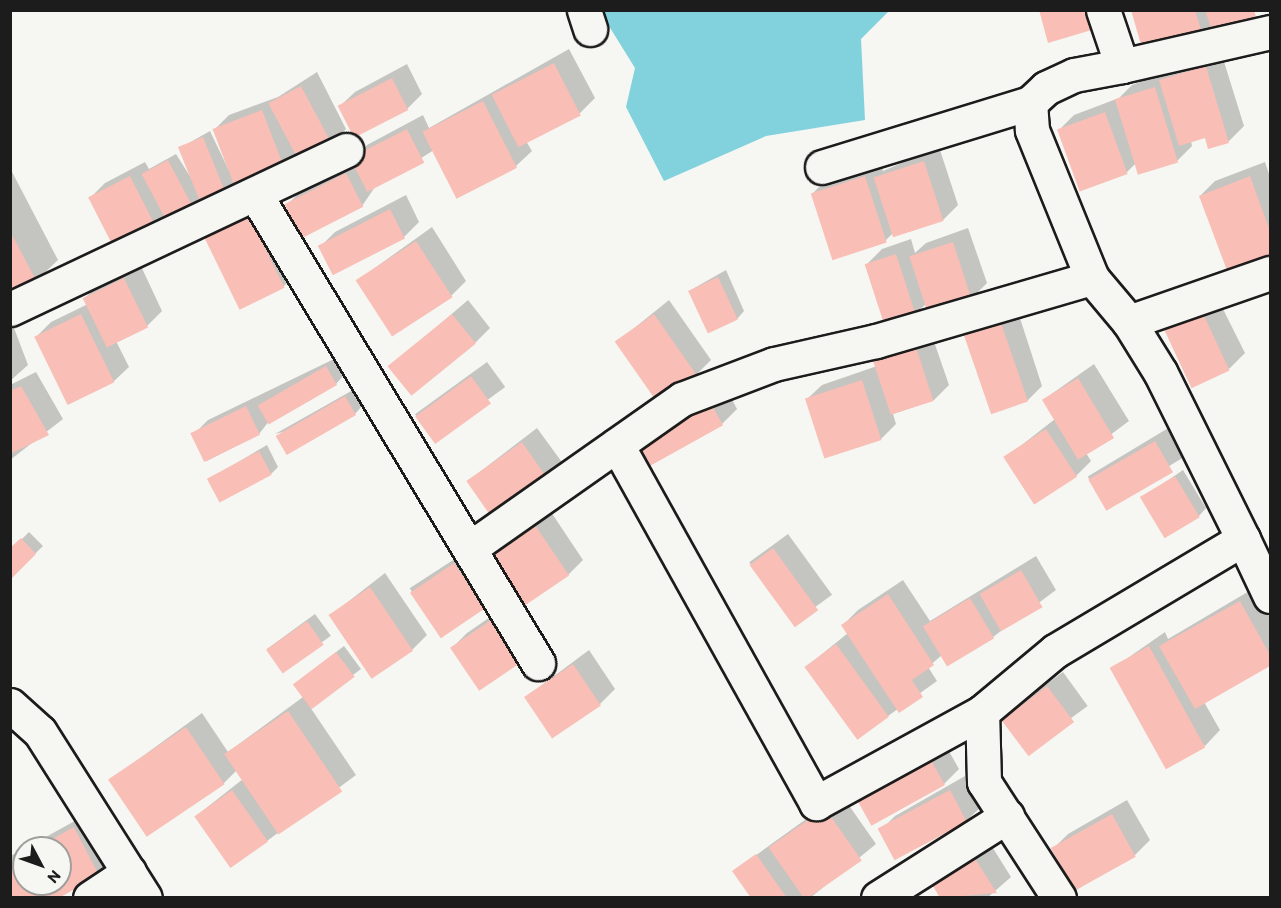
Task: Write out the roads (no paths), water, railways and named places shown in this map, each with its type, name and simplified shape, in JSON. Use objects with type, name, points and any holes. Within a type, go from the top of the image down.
[{"type":"street","points":[[1103,10],[1122,66]]},
{"type":"street","points":[[822,167],[1030,103],[1046,88],[1074,75],[1270,32]]},
{"type":"street","points":[[1030,103],[1039,152],[1092,278],[1129,321],[1243,539],[1270,596]]},
{"type":"street","points":[[10,309],[346,150]]},
{"type":"street","points":[[255,194],[538,663]]},
{"type":"street","points":[[1129,321],[1270,273]]},
{"type":"street","points":[[470,548],[682,399],[774,364],[876,341],[1092,278]]},
{"type":"street","points":[[617,445],[816,803],[982,711],[1055,651],[1243,539]]},
{"type":"street","points":[[10,705],[40,732],[137,885],[90,897]]},
{"type":"street","points":[[982,711],[984,782],[1059,897]]},
{"type":"street","points":[[878,897],[1007,816]]},
{"type":"water","points":[[599,10],[889,11],[861,39],[865,120],[766,136],[664,181],[626,107],[635,68]]}]
